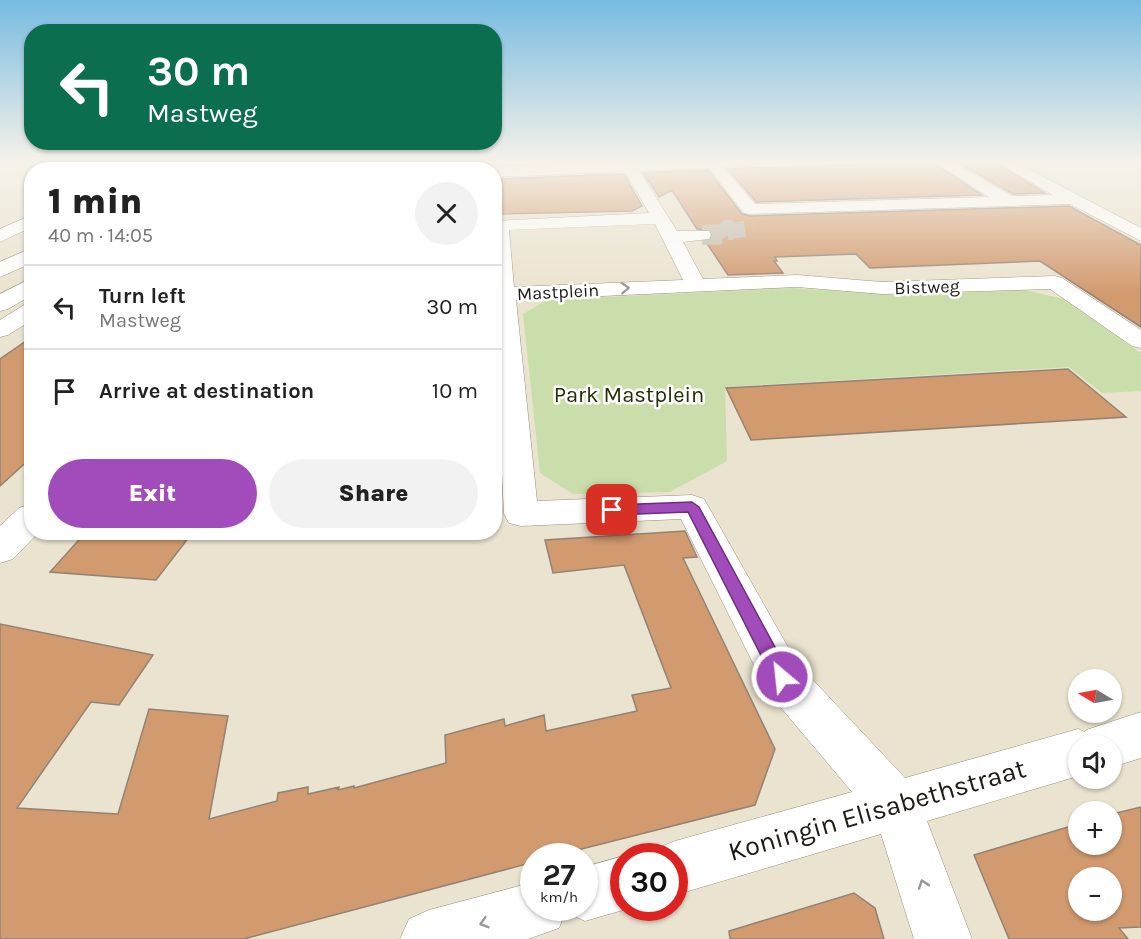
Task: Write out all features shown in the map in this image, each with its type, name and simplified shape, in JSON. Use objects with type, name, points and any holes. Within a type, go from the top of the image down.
[{"type":"main road","points":[[0,271],[24,258]]},
{"type":"main road","points":[[0,304],[24,290]]},
{"type":"main road","points":[[0,549],[24,525]]},
{"type":"street","points":[[654,206],[696,285]]},
{"type":"street","points":[[747,206],[765,228]]},
{"type":"street","points":[[750,209],[841,206]]},
{"type":"street","points":[[1086,206],[1141,235]]},
{"type":"street","name":"Mastplein","points":[[502,225],[661,218]]},
{"type":"street","points":[[0,236],[24,224]]},
{"type":"street","points":[[670,237],[702,235]]},
{"type":"street","name":"Mastplein","points":[[502,277],[503,294],[696,285]]},
{"type":"street","name":"Bistweg","points":[[696,285],[797,281],[882,288],[1055,282],[1141,341]]},
{"type":"street","points":[[503,294],[521,514],[692,507],[782,677],[896,805],[943,939]]},
{"type":"street","points":[[0,330],[24,315]]},
{"type":"street","points":[[1122,740],[1141,735]]},
{"type":"street","name":"Koningin Elisabethstraat","points":[[688,864],[1068,756]]},
{"type":"street","points":[[429,939],[520,913]]},
{"type":"green space","name":"Park Mastplein","points":[[792,288],[896,295],[1025,290],[1064,299],[1141,353],[1141,391],[1102,393],[1069,367],[725,387],[727,461],[670,492],[573,494],[540,473],[523,314],[547,300]]},
{"type":"building","points":[[502,206],[642,206],[632,211],[502,214]]},
{"type":"building","points":[[682,206],[736,206],[742,214],[750,216],[1069,206],[1141,245],[1141,327],[1040,261],[870,268],[856,254],[775,257],[777,261],[774,261],[783,273],[728,275],[706,242],[713,236],[711,230],[697,229]]},
{"type":"building","points":[[24,342],[24,464],[0,486],[0,359]]},
{"type":"building","points":[[1068,369],[1126,417],[751,440],[726,388]]},
{"type":"building","points":[[685,531],[697,557],[683,558],[775,749],[755,805],[598,845],[598,843],[520,843],[520,866],[244,939],[0,939],[0,624],[153,655],[119,705],[91,702],[17,808],[118,814],[149,709],[228,716],[209,819],[277,801],[278,793],[308,787],[308,794],[339,787],[338,790],[354,786],[354,788],[446,763],[445,735],[504,719],[505,726],[544,715],[546,731],[637,711],[632,695],[671,688],[624,565],[553,573],[545,540]]},
{"type":"building","points":[[79,540],[187,540],[156,580],[50,572]]},
{"type":"building","points":[[1141,807],[1141,927],[1119,928],[1128,939],[1009,939],[974,855],[1068,827],[1068,855],[1122,855],[1122,812]]},
{"type":"building","points":[[854,893],[875,908],[884,939],[730,939],[729,931]]},
{"type":"tunnel","points":[[729,231],[753,228]]},
{"type":"tunnel","points":[[702,235],[731,234],[728,230],[733,230]]},
{"type":"route","points":[[612,510],[692,507],[782,677]]}]
